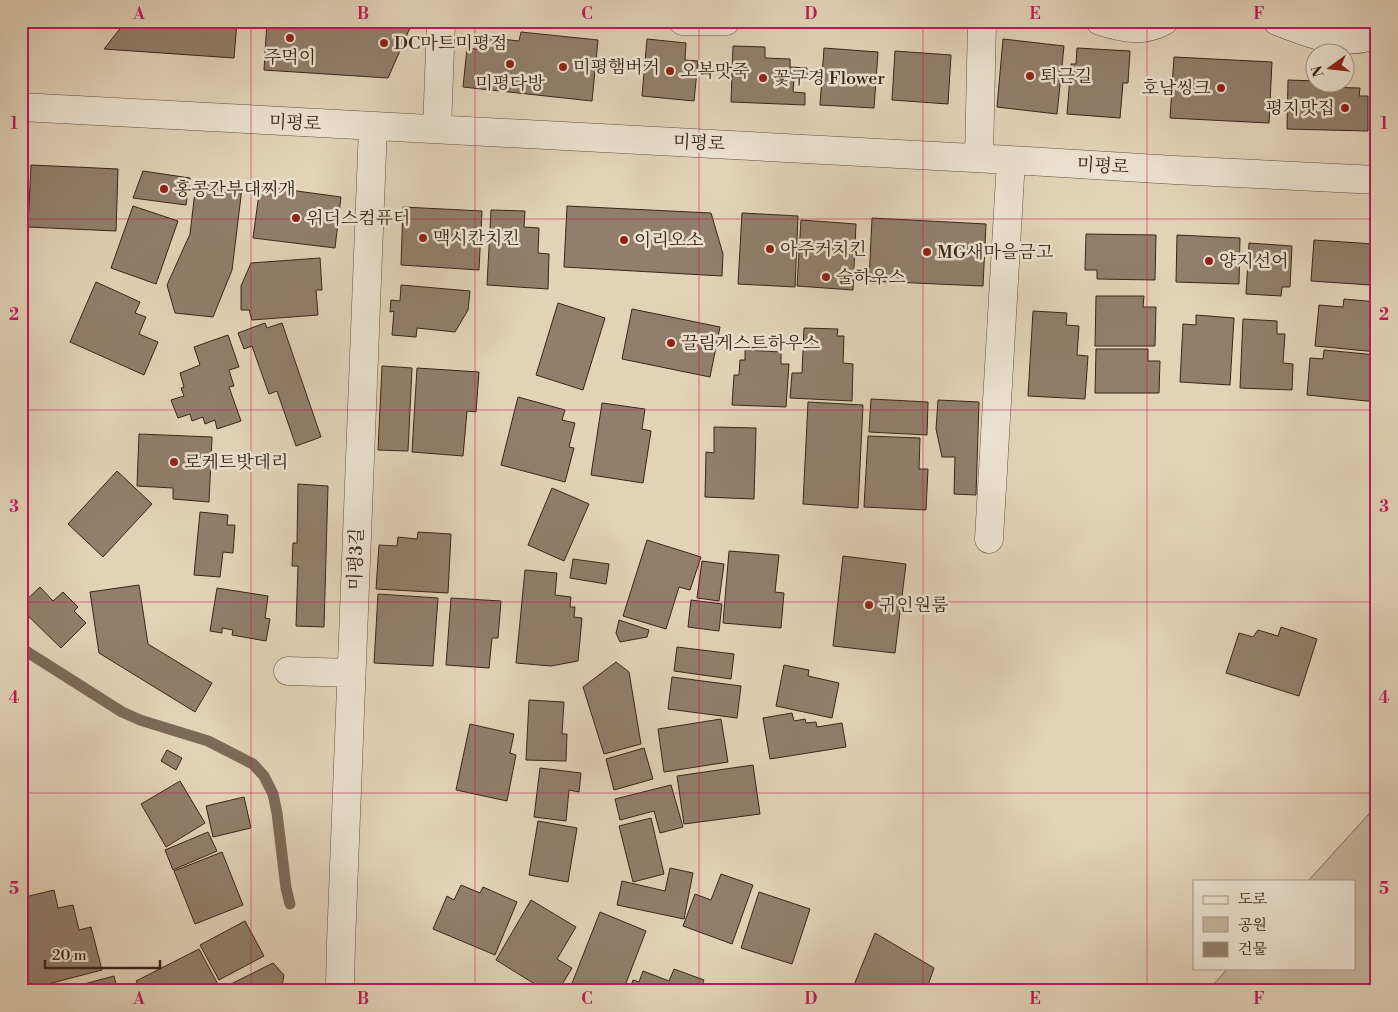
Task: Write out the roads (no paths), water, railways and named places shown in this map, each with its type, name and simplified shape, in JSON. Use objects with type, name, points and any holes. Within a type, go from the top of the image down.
[{"type":"street","points":[[437,129],[441,21]]},
{"type":"street","points":[[684,21],[726,21]]},
{"type":"street","points":[[979,158],[982,21]]},
{"type":"street","points":[[1100,21],[1120,28],[1137,29],[1151,27],[1164,21]]},
{"type":"street","points":[[1277,21],[1329,39],[1351,40],[1377,34]]},
{"type":"street","name":"미평로","points":[[21,107],[1377,180]]},
{"type":"street","name":"미평3길","points":[[337,989],[373,127]]},
{"type":"street","points":[[989,539],[1012,160]]},
{"type":"street","points":[[288,670],[351,673]]},
{"type":"waterway","points":[[21,648],[122,712],[140,720],[208,741],[253,764],[264,776],[273,794],[286,888],[290,904]]},
{"type":"place","name":"주먹이","points":[[290,38]]},
{"type":"place","name":"DC마트미평점","points":[[384,43]]},
{"type":"place","name":"미평다방","points":[[510,64]]},
{"type":"place","name":"미평햄버거","points":[[563,67]]},
{"type":"place","name":"오복맛죽","points":[[670,71]]},
{"type":"place","name":"퇴근길","points":[[1030,76]]},
{"type":"place","name":"꽃구경 Flower","points":[[763,78]]},
{"type":"place","name":"호남씽크","points":[[1221,88]]},
{"type":"place","name":"평지맛집","points":[[1345,108]]},
{"type":"place","name":"홍콩간부대찌개","points":[[164,189]]},
{"type":"place","name":"위더스컴퓨터","points":[[296,218]]},
{"type":"place","name":"맥시칸치킨","points":[[423,238]]},
{"type":"place","name":"이리오소","points":[[624,240]]},
{"type":"place","name":"아주커치킨","points":[[770,249]]},
{"type":"place","name":"MG새마을금고","points":[[927,252]]},
{"type":"place","name":"양지선어","points":[[1209,261]]},
{"type":"place","name":"술하우스","points":[[826,277]]},
{"type":"place","name":"끌림게스트하우스","points":[[671,343]]},
{"type":"place","name":"로케트밧데리","points":[[174,462]]},
{"type":"place","name":"귀인원룸","points":[[869,605]]}]
